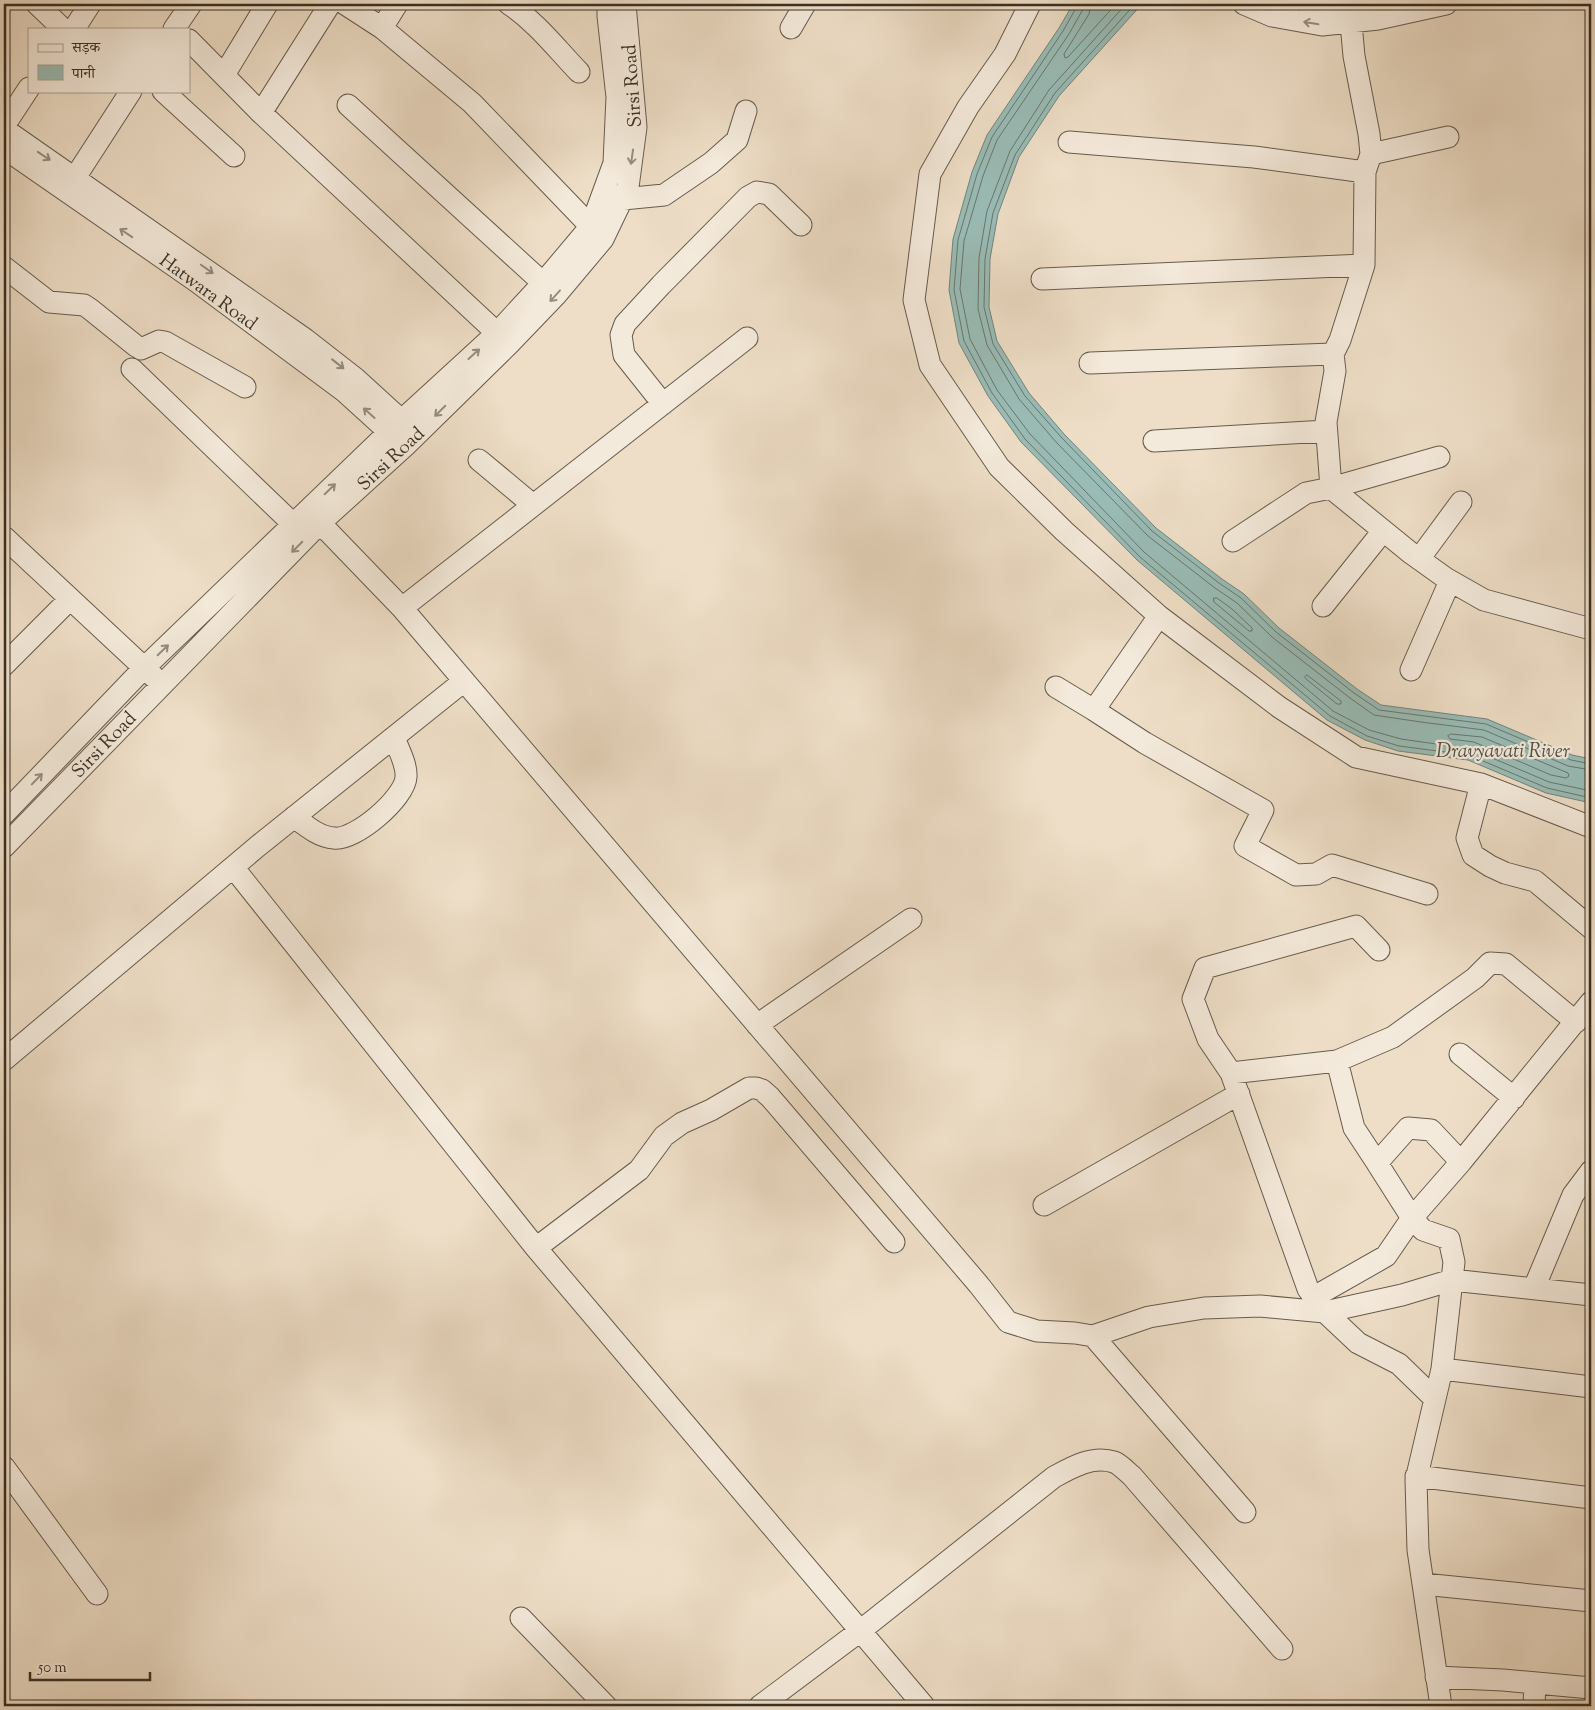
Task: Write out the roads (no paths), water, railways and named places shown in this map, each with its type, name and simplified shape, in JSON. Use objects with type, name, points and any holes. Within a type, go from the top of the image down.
[{"type":"street","points":[[37,4],[62,28]]},
{"type":"street","points":[[75,28],[90,4]]},
{"type":"street","points":[[180,28],[191,4]]},
{"type":"street","points":[[224,75],[267,4]]},
{"type":"street","points":[[262,114],[330,4]]},
{"type":"street","points":[[344,4],[382,28],[472,103],[597,232]]},
{"type":"street","points":[[382,28],[397,4]]},
{"type":"street","points":[[509,4],[521,12],[547,37],[579,72]]},
{"type":"street","name":"Sirsi Road","points":[[4,847],[320,523],[543,283],[597,232],[614,163],[617,98],[608,4]]},
{"type":"street","name":"Sirsi Road","points":[[4,814],[144,668],[293,524],[403,433],[556,295],[597,232],[623,198],[628,187],[636,128],[625,4]]},
{"type":"street","points":[[791,28],[805,4]]},
{"type":"street","points":[[1030,4],[1005,54],[968,107],[930,174],[914,300],[930,365],[999,467],[1064,531],[1159,616],[1279,707],[1356,757],[1481,784],[1591,827]]},
{"type":"street","points":[[1244,4],[1272,16],[1322,25],[1351,13],[1446,4]]},
{"type":"street","points":[[1308,4],[1342,5],[1351,13],[1354,56],[1369,134],[1364,265],[1340,340],[1333,354],[1335,371],[1326,422],[1332,488],[1419,560],[1450,581],[1484,600],[1591,629]]},
{"type":"street","points":[[190,42],[262,114],[497,333]]},
{"type":"street","points":[[28,90],[4,128],[70,184],[129,92]]},
{"type":"street","points":[[163,92],[234,156]]},
{"type":"street","points":[[348,105],[543,283]]},
{"type":"street","points":[[623,198],[664,195],[711,163],[737,140],[746,111]]},
{"type":"street","points":[[1069,142],[1254,157],[1368,163],[1448,137]]},
{"type":"street","name":"Hatwara Road","points":[[4,148],[70,184],[161,247],[344,391],[403,433]]},
{"type":"street","points":[[663,404],[624,355],[621,335],[625,324],[748,197],[757,192],[769,194],[801,225]]},
{"type":"street","points":[[1042,280],[1364,265]]},
{"type":"street","points":[[4,267],[49,302],[84,305],[90,308],[142,349],[158,341],[164,342],[244,387]]},
{"type":"street","points":[[402,608],[747,338]]},
{"type":"street","points":[[1090,363],[1333,354]]},
{"type":"street","points":[[132,369],[293,524]]},
{"type":"street","points":[[1154,441],[1326,431]]},
{"type":"street","points":[[1233,541],[1306,493],[1332,488],[1439,457]]},
{"type":"street","points":[[479,460],[533,505]]},
{"type":"street","points":[[1419,560],[1461,502]]},
{"type":"street","points":[[320,523],[402,608],[979,1285],[1008,1322],[1037,1331],[1094,1336],[1149,1317],[1204,1308],[1320,1305],[1402,1295],[1452,1280],[1591,1295]]},
{"type":"street","points":[[1323,606],[1383,531]]},
{"type":"street","points":[[4,537],[161,684]]},
{"type":"street","points":[[1411,670],[1450,581]]},
{"type":"street","points":[[4,665],[70,599]]},
{"type":"street","points":[[1094,710],[1159,616]]},
{"type":"street","points":[[4,1060],[233,867],[464,681]]},
{"type":"street","points":[[1056,687],[1145,743],[1263,810],[1245,846],[1296,875],[1316,874],[1332,865],[1427,894]]},
{"type":"street","points":[[294,817],[315,832],[335,839],[354,834],[378,816],[397,798],[404,787],[405,767],[394,737]]},
{"type":"street","points":[[1481,784],[1467,838],[1473,855],[1504,873],[1534,881],[1591,928]]},
{"type":"street","points":[[233,867],[536,1248],[924,1706]]},
{"type":"street","points":[[757,1025],[911,919]]},
{"type":"street","points":[[1379,950],[1356,926],[1204,968],[1193,999],[1208,1039],[1231,1073],[1308,1289],[1320,1305],[1358,1343],[1399,1364],[1435,1399]]},
{"type":"street","points":[[1231,1073],[1337,1061],[1393,1037],[1475,978],[1490,963],[1506,964],[1576,1022]]},
{"type":"street","points":[[1320,1305],[1386,1256],[1412,1218],[1461,1162],[1591,1002]]},
{"type":"street","points":[[1460,1054],[1514,1098]]},
{"type":"street","points":[[1337,1061],[1354,1128],[1412,1218],[1423,1230],[1449,1239],[1454,1262],[1442,1369],[1416,1476],[1418,1550],[1441,1706]]},
{"type":"street","points":[[536,1248],[639,1170],[664,1136],[672,1130],[682,1123],[711,1110],[742,1091],[756,1088],[762,1090],[770,1097],[894,1242]]},
{"type":"street","points":[[1044,1206],[1239,1094]]},
{"type":"street","points":[[1377,1163],[1408,1128],[1431,1130],[1461,1162]]},
{"type":"street","points":[[1534,1288],[1582,1196],[1591,1171]]},
{"type":"street","points":[[1094,1336],[1245,1512]]},
{"type":"street","points":[[1442,1369],[1591,1387]]},
{"type":"street","points":[[760,1706],[860,1632],[1054,1477],[1076,1465],[1095,1460],[1114,1462],[1132,1476],[1282,1649]]},
{"type":"street","points":[[4,1467],[97,1594]]},
{"type":"street","points":[[1416,1476],[1591,1498]]},
{"type":"street","points":[[1422,1584],[1591,1601]]},
{"type":"street","points":[[521,1618],[606,1706]]},
{"type":"street","points":[[1436,1677],[1591,1688]]},
{"type":"street","points":[[1534,1706],[1535,1683]]},
{"type":"water","name":"Dravyavati River","points":[[1073,4],[1142,4],[1059,96],[1019,157],[998,214],[990,259],[989,307],[997,341],[1029,393],[1064,434],[1156,528],[1244,594],[1279,628],[1357,689],[1381,705],[1487,719],[1572,755],[1591,759],[1591,803],[1546,793],[1468,760],[1398,751],[1365,740],[1327,720],[1137,560],[1021,442],[988,396],[959,343],[949,290],[953,239],[972,172],[987,135]]}]
